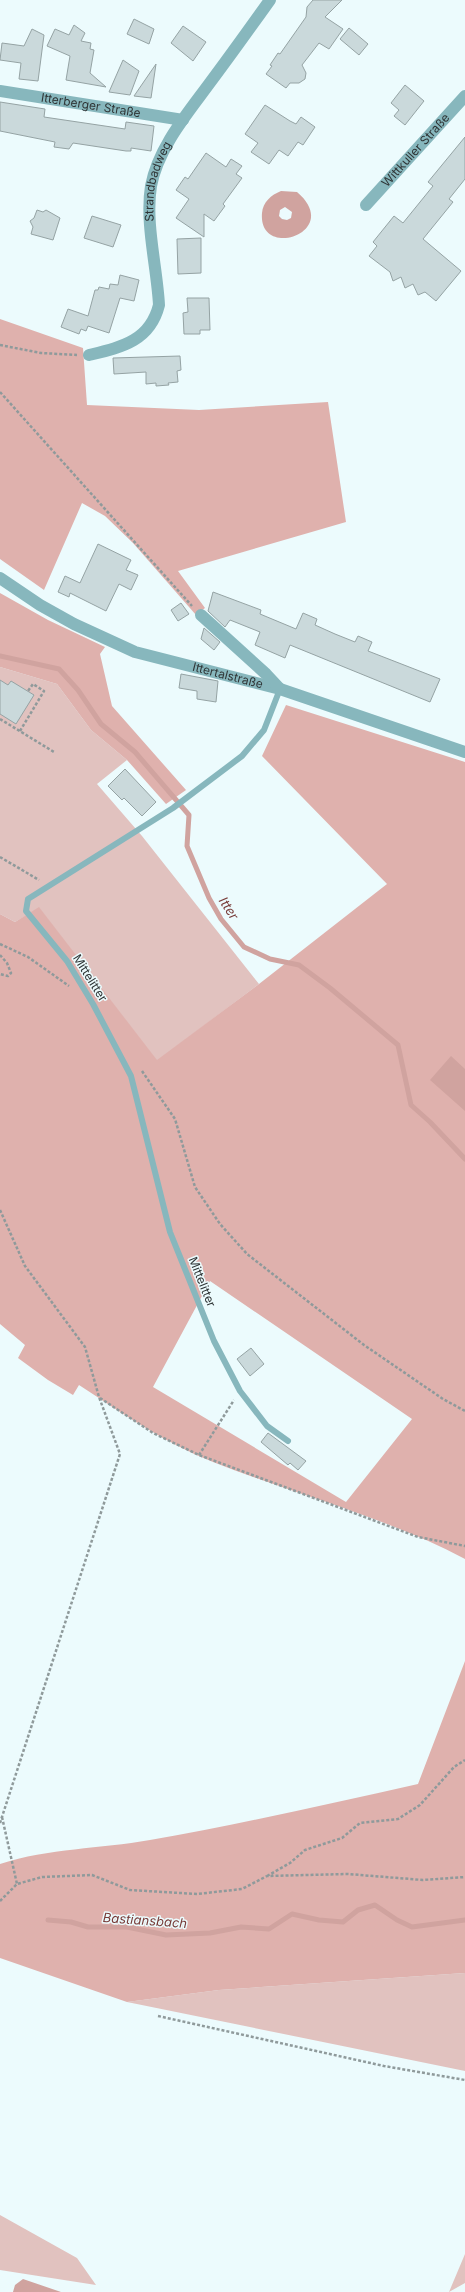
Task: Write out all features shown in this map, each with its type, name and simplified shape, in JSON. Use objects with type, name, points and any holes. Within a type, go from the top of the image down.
[{"type":"street","name":"Strandbadweg","points":[[90,355],[121,347],[137,338],[155,319],[159,305],[149,211],[151,186],[162,154],[183,120],[270,0]]},
{"type":"street","name":"Itterberger Straße","points":[[0,91],[183,120]]},
{"type":"street","name":"Wittkuller Straße","points":[[366,205],[465,96]]},
{"type":"street","name":"Ittertalstraße","points":[[0,578],[40,605],[74,624],[135,652],[280,689],[465,752]]},
{"type":"street","points":[[201,615],[266,674],[280,689]]},
{"type":"lane","name":"Mittelitter","points":[[280,689],[264,730],[242,756],[173,808],[28,899],[26,911],[67,961],[94,1004],[131,1076],[170,1232],[214,1340],[240,1390],[267,1426],[288,1441]]},
{"type":"path","points":[[0,345],[41,353],[90,355]]},
{"type":"path","points":[[0,392],[201,615]]},
{"type":"path","points":[[20,731],[44,691],[33,684],[28,691]]},
{"type":"path","points":[[0,719],[54,752]]},
{"type":"path","points":[[0,857],[38,880]]},
{"type":"path","points":[[0,944],[28,957],[70,987]]},
{"type":"path","points":[[0,955],[7,963],[11,973],[8,976],[0,974]]},
{"type":"path","points":[[138,1065],[175,1119],[195,1187],[220,1224],[247,1254],[364,1345],[443,1400],[465,1411]]},
{"type":"path","points":[[0,1210],[25,1266],[86,1348],[99,1397],[120,1454],[0,1823]]},
{"type":"path","points":[[199,1455],[240,1390]]},
{"type":"path","points":[[99,1397],[153,1433],[199,1455],[418,1537],[465,1546]]},
{"type":"path","points":[[0,1901],[17,1884],[42,1877],[92,1875],[130,1890],[197,1894],[242,1889],[290,1862],[305,1850],[342,1838],[360,1823],[398,1818],[420,1804],[454,1767],[465,1760]]},
{"type":"path","points":[[2,1817],[17,1884]]},
{"type":"path","points":[[266,1876],[348,1874],[423,1880],[465,1877]]},
{"type":"path","points":[[158,2016],[384,2066],[465,2080]]},
{"type":"shaded area","points":[[281,191],[297,192],[309,206],[311,219],[306,229],[296,236],[284,238],[272,236],[264,228],[262,213],[264,205],[268,199]],"holes":[[[285,207],[292,212],[291,218],[287,220],[282,219],[279,216],[280,210]]]},
{"type":"shaded area","points":[[0,319],[83,348],[87,405],[199,410],[328,402],[346,522],[178,571],[205,608],[196,615],[133,543],[105,516],[82,503],[44,590],[0,559]]},
{"type":"shaded area","points":[[0,593],[48,620],[105,647],[100,654],[112,706],[186,790],[166,804],[127,760],[91,730],[57,684],[0,667]]},
{"type":"shaded area","points":[[0,667],[57,684],[91,730],[127,760],[97,784],[142,836],[259,984],[157,1061],[39,908],[15,922],[0,914]]},
{"type":"shaded area","points":[[286,705],[465,762],[465,1559],[404,1531],[341,1507],[245,1474],[195,1454],[144,1427],[79,1385],[73,1395],[48,1380],[18,1358],[25,1345],[0,1324],[0,914],[15,922],[39,907],[157,1060],[259,984],[387,884],[262,756]],"holes":[[[210,1281],[412,1419],[346,1502],[153,1387]]]},
{"type":"shaded area","points":[[451,1056],[465,1069],[465,1111],[430,1080]]},
{"type":"shaded area","points":[[465,1661],[465,1973],[219,1990],[127,2002],[0,1958],[0,1864],[37,1855],[131,1843],[184,1834],[284,1814],[418,1784]]},
{"type":"shaded area","points":[[465,1973],[465,2071],[127,2002],[219,1990]]},
{"type":"shaded area","points":[[0,2215],[77,2258],[96,2285],[0,2270]]},
{"type":"shaded area","points":[[465,2254],[465,2283],[449,2292]]},
{"type":"shaded area","points":[[23,2279],[61,2292],[13,2292],[15,2285]]},
{"type":"building","points":[[313,0],[342,0],[325,17],[343,29],[329,49],[319,43],[302,65],[306,73],[305,79],[299,83],[290,83],[286,88],[266,74],[272,66],[270,65],[278,53],[280,54],[306,17],[307,7]]},
{"type":"building","points":[[134,19],[154,29],[149,44],[127,34]]},
{"type":"building","points":[[74,25],[85,33],[81,41],[91,43],[90,49],[94,50],[90,73],[106,87],[66,80],[70,56],[47,46],[55,29],[69,35]]},
{"type":"building","points":[[183,26],[206,42],[193,61],[171,43]]},
{"type":"building","points":[[349,28],[368,44],[359,55],[340,39]]},
{"type":"building","points":[[32,29],[44,35],[38,81],[19,79],[21,63],[0,60],[2,43],[24,46]]},
{"type":"building","points":[[123,60],[139,71],[130,95],[109,92]]},
{"type":"building","points":[[156,64],[151,98],[134,96]]},
{"type":"building","points":[[405,85],[424,101],[405,125],[394,116],[399,110],[391,103]]},
{"type":"building","points":[[0,102],[45,109],[44,117],[125,129],[126,122],[154,126],[151,151],[131,148],[131,151],[126,151],[73,143],[69,149],[54,147],[55,142],[0,131]]},
{"type":"building","points":[[265,105],[296,124],[301,117],[315,127],[303,145],[298,142],[288,156],[279,150],[269,164],[251,152],[258,143],[245,134]]},
{"type":"building","points":[[465,137],[465,179],[449,199],[453,202],[423,239],[461,271],[436,301],[425,292],[418,295],[413,284],[405,288],[401,277],[393,281],[390,272],[369,256],[377,246],[373,242],[394,216],[403,223],[433,186],[428,182]]},
{"type":"building","points":[[206,153],[226,167],[231,159],[242,166],[236,174],[242,178],[223,204],[225,206],[214,221],[204,214],[204,237],[176,218],[189,199],[176,190],[185,177],[188,179]]},
{"type":"building","points":[[37,210],[43,212],[46,210],[60,218],[53,240],[31,234],[33,227],[30,221],[34,218]]},
{"type":"building","points":[[92,216],[121,225],[113,247],[84,238]]},
{"type":"building","points":[[201,238],[201,273],[178,274],[177,239]]},
{"type":"building","points":[[120,275],[139,280],[134,301],[120,298],[109,333],[88,326],[86,331],[81,329],[79,334],[61,327],[68,309],[88,316],[95,290],[98,290],[99,287],[109,289],[110,284],[118,285]]},
{"type":"building","points":[[187,298],[209,298],[210,330],[200,330],[200,334],[184,334],[183,313],[188,312]]},
{"type":"building","points":[[180,356],[181,370],[177,371],[178,382],[168,383],[169,385],[156,386],[156,383],[146,384],[146,372],[114,374],[113,358]]},
{"type":"building","points":[[98,544],[131,560],[126,570],[138,575],[131,590],[119,584],[106,611],[70,593],[69,597],[58,592],[65,576],[80,583]]},
{"type":"building","points":[[213,592],[261,610],[260,614],[296,629],[303,613],[317,619],[315,625],[335,634],[355,642],[358,636],[372,642],[368,651],[440,679],[430,702],[290,645],[285,658],[255,645],[260,632],[230,620],[225,627],[208,611]]},
{"type":"building","points":[[181,603],[189,614],[178,621],[171,610]]},
{"type":"building","points":[[204,628],[220,642],[214,650],[201,639]]},
{"type":"building","points":[[181,674],[218,681],[216,702],[197,699],[197,691],[179,688]]},
{"type":"building","points":[[0,680],[8,685],[11,681],[34,695],[16,724],[0,714]]},
{"type":"building","points":[[125,769],[156,802],[142,816],[124,798],[122,800],[108,786]]},
{"type":"building","points":[[251,1348],[264,1364],[250,1376],[237,1359]]},
{"type":"building","points":[[268,1433],[306,1461],[298,1470],[290,1463],[288,1465],[261,1442]]},
{"type":"waterway","name":"Itter","points":[[0,656],[59,669],[78,690],[101,724],[135,752],[189,815],[187,846],[209,898],[221,919],[244,947],[270,959],[299,965],[330,988],[398,1045],[411,1105],[430,1122],[465,1159]]},
{"type":"waterway","name":"Bastiansbach","points":[[48,1920],[71,1922],[88,1927],[127,1927],[166,1935],[210,1933],[241,1927],[269,1929],[292,1914],[319,1920],[343,1922],[358,1910],[375,1905],[397,1920],[412,1927],[465,1920]]}]
